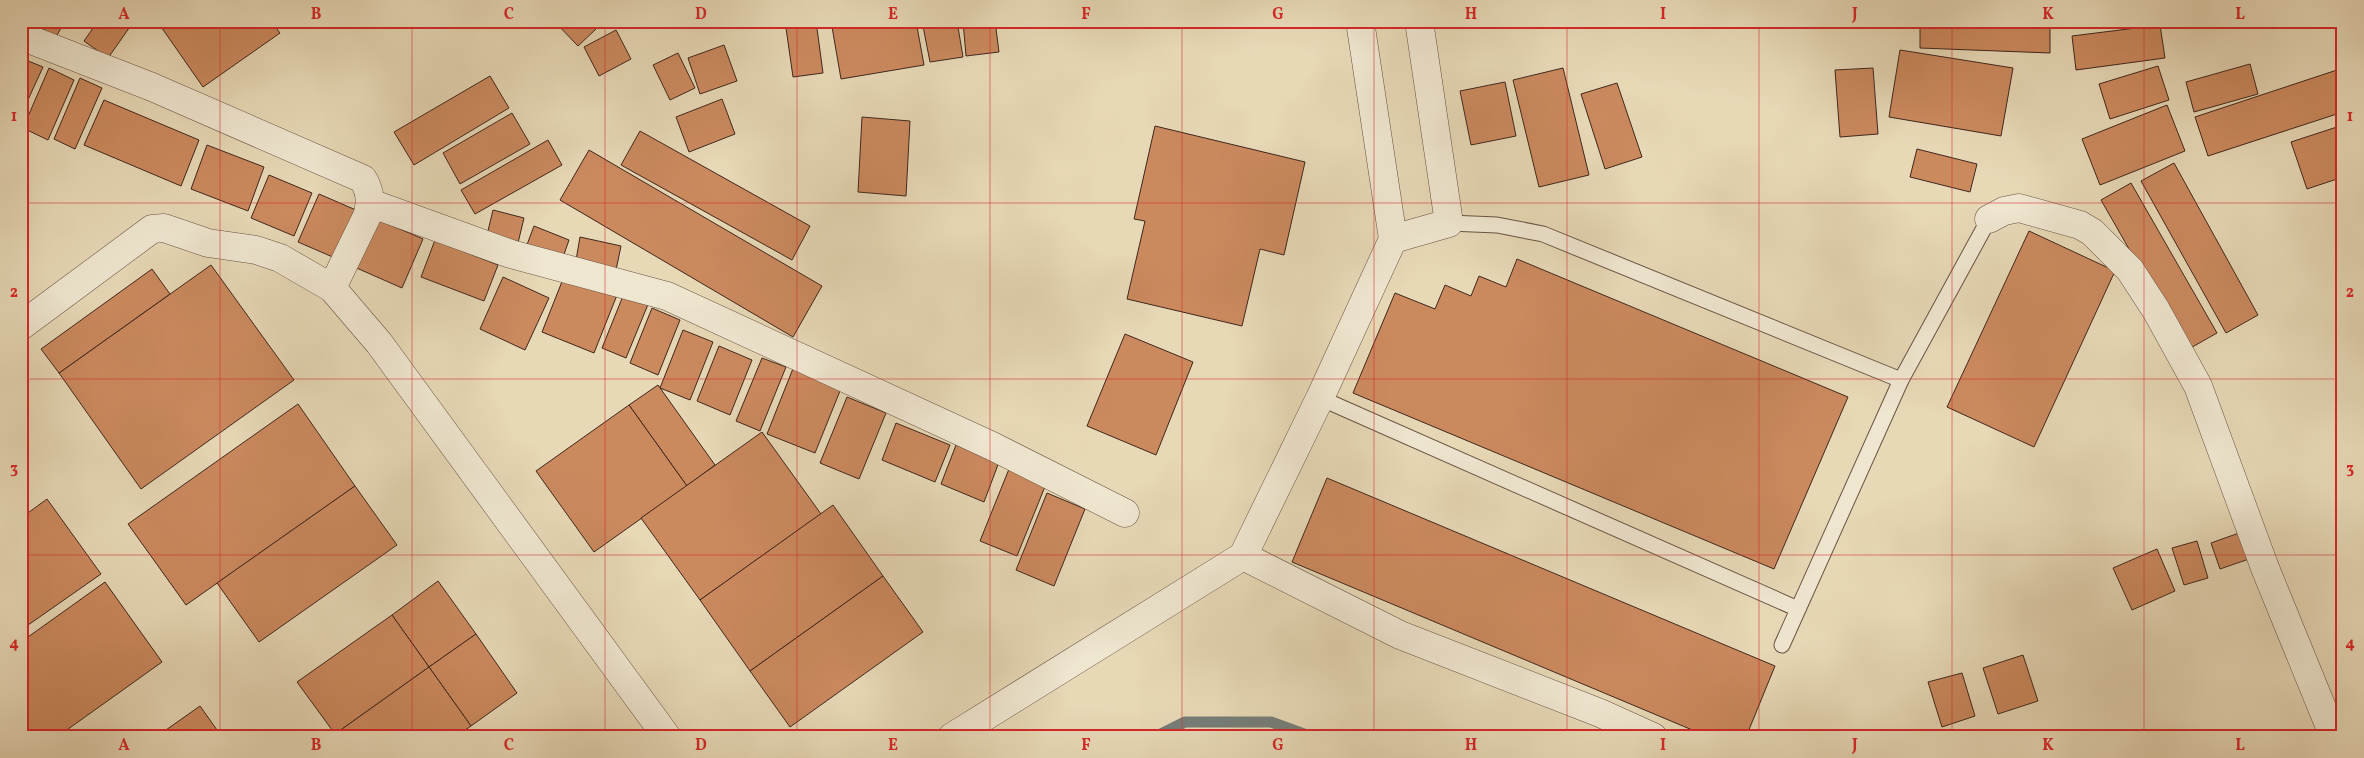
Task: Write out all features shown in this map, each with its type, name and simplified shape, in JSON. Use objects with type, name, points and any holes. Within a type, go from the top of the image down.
[{"type":"street","points":[[952,737],[1242,556],[1320,398],[1394,239],[1360,21]]},
{"type":"street","points":[[1394,239],[1449,223],[1419,21]]},
{"type":"street","points":[[21,36],[152,87],[363,179],[369,189],[370,204],[368,214],[332,288]]},
{"type":"street","points":[[370,204],[511,254],[667,296],[992,446],[1125,513]]},
{"type":"street","points":[[1989,219],[2004,211],[2019,208],[2080,225],[2092,232],[2130,270],[2156,310],[2198,386],[2265,568],[2334,737]]},
{"type":"street","points":[[21,326],[152,229],[164,228],[208,243],[256,250],[280,258],[332,288],[379,343],[666,737]]},
{"type":"street","points":[[1242,556],[1400,635],[1600,713],[1654,737]]},
{"type":"lane","points":[[1782,645],[1901,380],[1989,219]]},
{"type":"lane","points":[[1449,223],[1497,225],[1543,234],[1901,380]]},
{"type":"lane","points":[[1320,398],[1798,609]]},
{"type":"building","points":[[36,21],[65,21],[56,37],[35,24]]},
{"type":"building","points":[[98,21],[134,21],[108,58],[84,41]]},
{"type":"building","points":[[157,21],[271,21],[280,33],[203,87]]},
{"type":"building","points":[[554,21],[589,21],[596,29],[578,46]]},
{"type":"building","points":[[785,21],[816,21],[823,73],[793,77]]},
{"type":"building","points":[[831,21],[916,21],[924,65],[841,79]]},
{"type":"building","points":[[922,21],[957,21],[963,57],[930,62]]},
{"type":"building","points":[[963,21],[995,21],[999,52],[966,56]]},
{"type":"building","points":[[1920,21],[2050,21],[2050,53],[1920,48]]},
{"type":"building","points":[[2160,25],[2165,58],[2076,70],[2072,36]]},
{"type":"building","points":[[616,30],[631,59],[599,76],[584,47]]},
{"type":"building","points":[[724,45],[737,81],[700,94],[688,58]]},
{"type":"building","points":[[1900,50],[2013,68],[2001,136],[1889,117]]},
{"type":"building","points":[[678,53],[695,88],[670,100],[653,65]]},
{"type":"building","points":[[21,58],[43,67],[21,115]]},
{"type":"building","points":[[2250,64],[2258,94],[2194,112],[2186,82]]},
{"type":"building","points":[[2158,66],[2169,100],[2110,119],[2099,84]]},
{"type":"building","points":[[49,68],[74,80],[48,140],[23,128]]},
{"type":"building","points":[[1563,68],[1589,175],[1539,187],[1513,80]]},
{"type":"building","points":[[1873,68],[1878,134],[1840,137],[1835,70]]},
{"type":"building","points":[[2343,68],[2343,112],[2208,156],[2195,117]]},
{"type":"building","points":[[490,76],[509,108],[414,165],[394,132]]},
{"type":"building","points":[[80,78],[102,88],[75,149],[54,139]]},
{"type":"building","points":[[1505,82],[1516,136],[1471,145],[1460,91]]},
{"type":"building","points":[[1617,83],[1642,157],[1605,169],[1581,94]]},
{"type":"building","points":[[722,99],[735,134],[689,152],[676,117]]},
{"type":"building","points":[[104,100],[199,140],[181,186],[84,145]]},
{"type":"building","points":[[2167,105],[2185,151],[2100,185],[2082,139]]},
{"type":"building","points":[[512,113],[530,144],[460,184],[443,153]]},
{"type":"building","points":[[862,117],[910,121],[906,196],[858,192]]},
{"type":"building","points":[[2343,125],[2343,177],[2307,189],[2291,142]]},
{"type":"building","points":[[1155,126],[1305,162],[1284,255],[1260,249],[1242,326],[1127,299],[1145,221],[1134,219]]},
{"type":"building","points":[[640,131],[810,226],[792,260],[621,165]]},
{"type":"building","points":[[548,140],[562,165],[475,214],[461,190]]},
{"type":"building","points":[[207,145],[264,167],[248,211],[191,189]]},
{"type":"building","points":[[1917,149],[1977,164],[1970,192],[1910,177]]},
{"type":"building","points":[[589,150],[822,286],[793,337],[560,200]]},
{"type":"building","points":[[2174,163],[2258,315],[2226,333],[2141,181]]},
{"type":"building","points":[[269,175],[312,193],[294,236],[251,218]]},
{"type":"building","points":[[2131,183],[2217,333],[2187,350],[2101,200]]},
{"type":"building","points":[[319,194],[356,210],[335,258],[298,242]]},
{"type":"building","points":[[493,210],[524,218],[517,247],[486,239]]},
{"type":"building","points":[[372,217],[423,239],[402,288],[352,266]]},
{"type":"building","points":[[534,226],[569,240],[561,263],[525,250]]},
{"type":"building","points":[[2029,231],[2115,271],[2034,447],[1947,407]]},
{"type":"building","points":[[580,237],[621,246],[615,275],[575,266]]},
{"type":"building","points":[[435,240],[498,265],[484,301],[421,277]]},
{"type":"building","points":[[1517,259],[1848,397],[1774,569],[1353,393],[1395,293],[1435,309],[1445,285],[1471,296],[1479,276],[1506,287]]},
{"type":"building","points":[[211,265],[294,380],[141,489],[59,373]]},
{"type":"building","points":[[152,269],[170,294],[59,373],[41,349]]},
{"type":"building","points":[[565,274],[617,295],[594,353],[542,332]]},
{"type":"building","points":[[503,277],[549,298],[525,350],[480,329]]},
{"type":"building","points":[[625,291],[649,302],[626,358],[602,348]]},
{"type":"building","points":[[652,308],[680,320],[658,375],[630,363]]},
{"type":"building","points":[[683,330],[713,342],[690,400],[660,388]]},
{"type":"building","points":[[1125,334],[1193,362],[1156,455],[1087,426]]},
{"type":"building","points":[[719,346],[752,360],[730,415],[697,401]]},
{"type":"building","points":[[762,358],[786,367],[760,431],[736,421]]},
{"type":"building","points":[[796,361],[844,381],[815,453],[767,434]]},
{"type":"building","points":[[658,385],[715,465],[687,486],[629,405]]},
{"type":"building","points":[[847,397],[886,413],[859,479],[820,463]]},
{"type":"building","points":[[298,404],[355,486],[186,605],[128,524]]},
{"type":"building","points":[[629,405],[687,486],[594,552],[536,471]]},
{"type":"building","points":[[896,423],[950,445],[935,482],[882,460]]},
{"type":"building","points":[[762,432],[821,514],[700,600],[641,518]]},
{"type":"building","points":[[956,445],[999,462],[984,502],[941,484]]},
{"type":"building","points":[[1009,469],[1046,484],[1017,556],[980,541]]},
{"type":"building","points":[[1327,478],[1775,666],[1746,737],[1709,737],[1292,562]]},
{"type":"building","points":[[355,486],[397,545],[259,642],[217,583]]},
{"type":"building","points":[[1047,493],[1085,509],[1054,586],[1016,570]]},
{"type":"building","points":[[47,499],[101,574],[21,630],[21,518]]},
{"type":"building","points":[[833,505],[883,576],[750,671],[700,600]]},
{"type":"building","points":[[2239,533],[2249,559],[2220,569],[2211,543]]},
{"type":"building","points":[[2197,541],[2208,578],[2184,585],[2172,548]]},
{"type":"building","points":[[2157,549],[2175,591],[2132,610],[2113,568]]},
{"type":"building","points":[[883,576],[923,632],[790,727],[750,671]]},
{"type":"building","points":[[438,581],[476,634],[429,667],[392,615]]},
{"type":"building","points":[[105,582],[162,662],[57,737],[21,737],[21,642]]},
{"type":"building","points":[[392,615],[429,667],[335,734],[297,682]]},
{"type":"building","points":[[476,634],[517,693],[471,726],[429,667]]},
{"type":"building","points":[[2023,655],[2038,701],[1998,714],[1983,668]]},
{"type":"building","points":[[429,667],[471,726],[455,737],[336,737],[335,734]]},
{"type":"building","points":[[1962,673],[1975,716],[1942,727],[1928,682]]},
{"type":"building","points":[[200,706],[222,737],[156,737]]},
{"type":"waterway","points":[[1155,737],[1185,722],[1271,722],[1312,737]]}]
